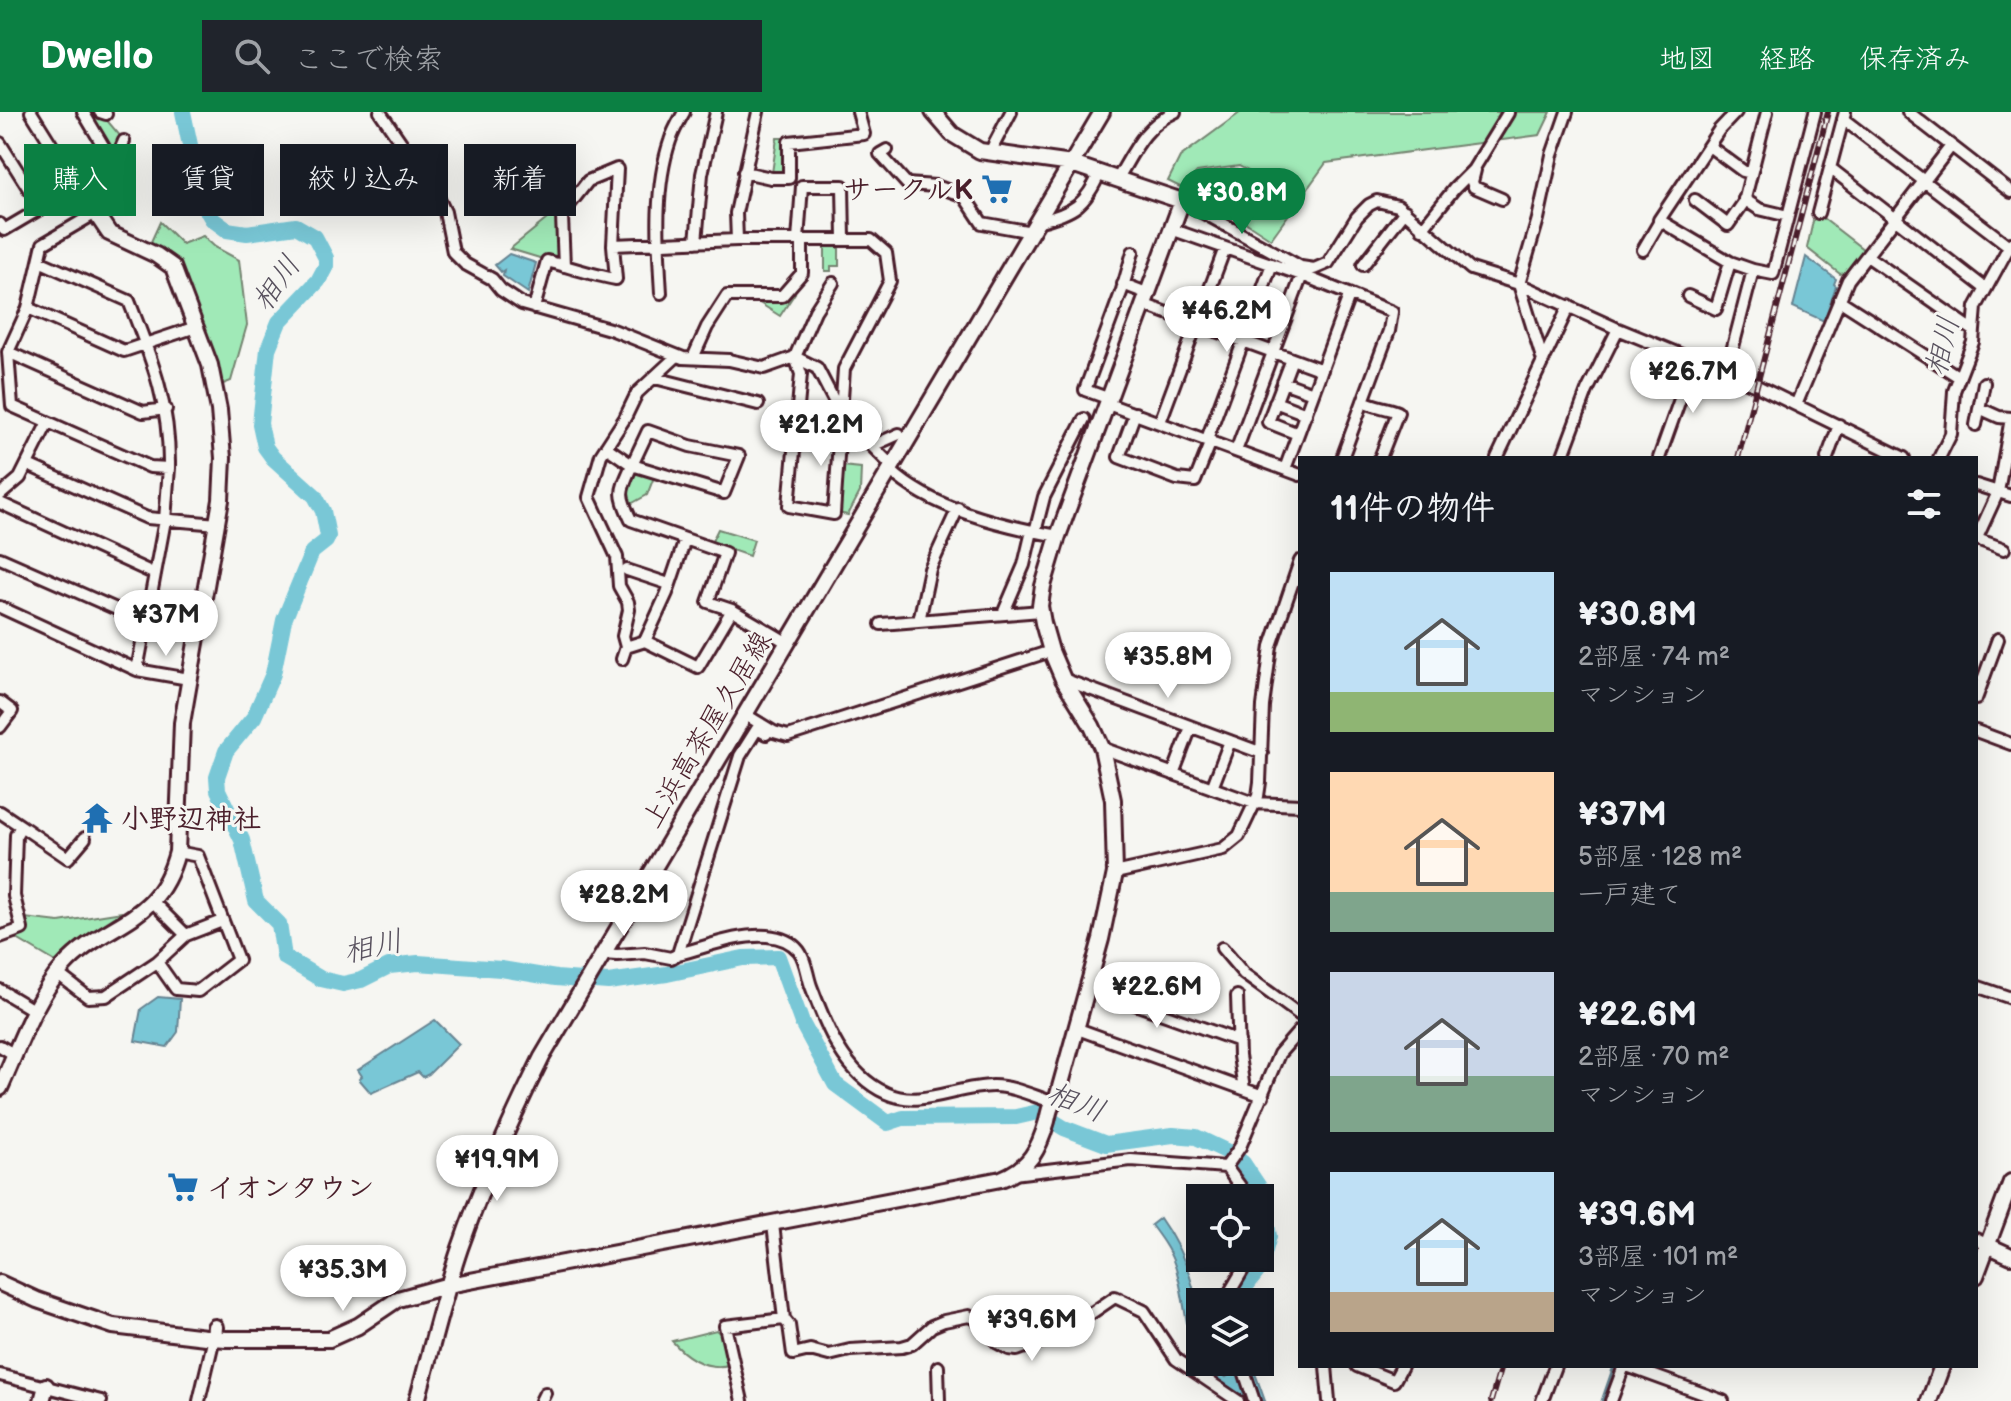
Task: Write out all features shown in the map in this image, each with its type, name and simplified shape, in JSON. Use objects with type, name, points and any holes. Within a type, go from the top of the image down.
[{"type":"street","points":[[31,112],[51,144]]},
{"type":"street","points":[[83,112],[102,144]]},
{"type":"street","points":[[380,112],[436,193],[445,212],[453,252],[522,304],[613,330],[677,356],[729,360],[764,368],[795,357],[817,368],[842,416],[915,491],[958,508],[1058,536]]},
{"type":"street","points":[[661,293],[658,244],[665,165],[670,140],[684,112]]},
{"type":"street","points":[[696,242],[702,174],[716,112]]},
{"type":"street","points":[[737,240],[736,213],[758,112]]},
{"type":"street","points":[[744,172],[789,178],[789,142],[864,134],[858,112]]},
{"type":"street","points":[[933,112],[952,134],[980,151],[1072,164],[1182,201],[1301,271],[1349,296],[1392,312],[1389,331],[1343,456]]},
{"type":"street","points":[[989,154],[1011,112]]},
{"type":"street","name":"上浜高茶屋久居線","points":[[417,1401],[449,1285],[494,1158],[528,1084],[573,1002],[1102,112]]},
{"type":"street","points":[[1118,178],[1144,134],[1160,119],[1175,112]]},
{"type":"street","points":[[1543,361],[1519,284],[1552,155],[1567,112]]},
{"type":"street","points":[[1643,250],[1719,130],[1736,112]]},
{"type":"street","points":[[1695,200],[1728,225],[1744,199],[1767,112]]},
{"type":"street","points":[[1660,221],[1730,262],[1773,274],[1815,112]]},
{"type":"street","points":[[1422,229],[1475,168],[1508,113]]},
{"type":"street","points":[[1915,114],[2011,192]]},
{"type":"street","points":[[1818,213],[1844,116],[2010,245],[1974,313],[1971,349],[1954,391],[1951,434],[1940,456]]},
{"type":"street","points":[[0,143],[24,181]]},
{"type":"street","points":[[1709,146],[1743,171],[1751,173]]},
{"type":"street","points":[[1796,405],[1848,280],[1951,146]]},
{"type":"street","points":[[887,150],[880,154],[883,160],[907,184],[936,186],[964,196],[982,223],[1036,226],[1079,205],[1089,195],[1100,172]]},
{"type":"street","points":[[1475,168],[1474,187],[1502,199]]},
{"type":"street","points":[[1830,168],[1986,289]]},
{"type":"street","points":[[534,308],[547,261],[564,266],[616,279],[613,245],[617,169],[588,181],[566,209],[562,217],[564,266]]},
{"type":"street","points":[[693,358],[707,327],[727,296],[782,296],[802,273],[802,186],[843,186],[844,239]]},
{"type":"street","points":[[1744,199],[1759,209],[1788,216]]},
{"type":"street","points":[[1012,1175],[1034,1157],[1051,1104],[1057,1098],[1115,873],[1113,800],[1102,748],[1063,679],[1051,651],[1041,611],[1043,586],[1058,536],[1182,201]]},
{"type":"street","points":[[1171,229],[1301,271],[1328,263],[1357,217],[1369,205],[1377,201],[1385,202],[1405,211],[1471,269],[1519,284],[1694,360],[1839,425],[1878,448],[1899,456]]},
{"type":"street","points":[[1363,265],[1405,211]]},
{"type":"street","points":[[1,229],[26,216]]},
{"type":"street","points":[[91,216],[43,244],[28,308],[8,352],[12,406],[150,467],[169,468]]},
{"type":"street","points":[[0,1088],[45,991],[58,974],[77,954],[153,902],[169,877],[177,852],[182,723],[218,524],[223,475],[221,425],[214,380],[173,267],[156,255],[109,233],[96,216]]},
{"type":"street","points":[[613,245],[844,239],[871,240],[886,253],[890,281],[844,369],[834,514],[789,506],[801,374],[795,357],[815,311],[833,283]]},
{"type":"street","points":[[1160,422],[1225,248]]},
{"type":"street","points":[[1133,252],[1084,392],[1298,474]]},
{"type":"street","points":[[1867,256],[1973,330]]},
{"type":"street","points":[[39,261],[129,301],[166,409],[169,468],[165,520],[137,670]]},
{"type":"street","points":[[1688,296],[1716,309],[1730,262]]},
{"type":"street","points":[[1135,413],[1119,457],[1177,479],[1195,481],[1272,264]]},
{"type":"street","points":[[1726,374],[1753,270]]},
{"type":"street","points":[[1236,451],[1301,271]]},
{"type":"street","points":[[1123,284],[1147,300],[1196,324],[1322,370]]},
{"type":"street","points":[[1285,469],[1349,296]]},
{"type":"street","points":[[1839,300],[1959,377]]},
{"type":"street","points":[[1498,456],[1569,306]]},
{"type":"street","points":[[28,308],[124,351],[196,327]]},
{"type":"street","points":[[1563,456],[1587,391],[1618,329]]},
{"type":"street","points":[[8,352],[143,412],[166,409]]},
{"type":"street","points":[[622,659],[629,610],[619,586],[617,557],[589,497],[599,460],[637,393],[677,356]]},
{"type":"street","points":[[1292,359],[1268,422],[1298,434]]},
{"type":"street","points":[[1660,456],[1694,360]]},
{"type":"street","points":[[655,378],[758,404]]},
{"type":"street","points":[[1283,382],[1313,393]]},
{"type":"street","points":[[1976,425],[1984,383]]},
{"type":"street","points":[[1363,401],[1398,412],[1381,456]]},
{"type":"street","points":[[1275,402],[1306,414]]},
{"type":"street","points":[[1978,536],[1998,492],[2011,418],[1999,417],[1979,408]]},
{"type":"street","points":[[1003,614],[1024,565],[1044,497],[1084,419]]},
{"type":"street","points":[[0,495],[16,483],[28,465],[48,422]]},
{"type":"street","points":[[1828,456],[1839,425]]},
{"type":"street","points":[[606,447],[632,465],[724,493],[739,456],[690,446],[648,431],[632,465],[623,485],[620,499],[631,520],[725,553],[708,602],[732,610],[788,643]]},
{"type":"street","points":[[872,446],[899,434]]},
{"type":"street","points":[[28,465],[147,518],[218,524]]},
{"type":"street","points":[[1978,486],[2011,496]]},
{"type":"street","points":[[0,503],[155,574]]},
{"type":"street","points":[[919,621],[930,569],[958,508]]},
{"type":"street","points":[[645,641],[685,540]]},
{"type":"street","points":[[1978,541],[2004,549]]},
{"type":"street","points":[[0,558],[146,622]]},
{"type":"street","points":[[1115,873],[1223,849],[1239,836],[1260,782],[1263,706],[1271,646],[1298,567]]},
{"type":"street","points":[[627,570],[669,584]]},
{"type":"street","points":[[0,607],[137,670],[189,679]]},
{"type":"street","points":[[626,647],[645,641],[698,667],[732,610]]},
{"type":"street","points":[[881,624],[1041,611]]},
{"type":"street","points":[[1978,694],[1998,639]]},
{"type":"street","points":[[746,715],[774,732],[788,736],[1051,651]]},
{"type":"street","points":[[1063,679],[1262,753]]},
{"type":"street","points":[[0,702],[12,711],[0,727]]},
{"type":"street","points":[[1173,774],[1191,727]]},
{"type":"street","points":[[678,954],[740,756],[757,729],[778,741],[785,742],[788,736]]},
{"type":"street","points":[[1978,732],[2011,744]]},
{"type":"street","points":[[1212,788],[1230,741]]},
{"type":"street","points":[[1102,748],[1254,803],[1298,805]]},
{"type":"street","points":[[0,812],[68,858],[85,838]]},
{"type":"street","points":[[0,937],[22,929],[14,896],[16,835],[21,826]]},
{"type":"street","points":[[157,962],[176,989],[198,991],[238,960],[198,856],[177,852]]},
{"type":"street","points":[[153,902],[186,935]]},
{"type":"street","points":[[58,974],[88,997],[106,996],[157,962],[186,935],[222,921]]},
{"type":"street","points":[[598,960],[645,953],[671,958],[752,936],[786,941],[802,957],[812,988],[842,1053],[856,1073],[874,1086],[898,1098],[913,1100],[976,1087],[998,1086],[1051,1104]]},
{"type":"street","points":[[1222,948],[1244,974],[1298,1014]]},
{"type":"street","points":[[1087,987],[1239,1041]]},
{"type":"street","points":[[1978,987],[2011,998]]},
{"type":"street","points":[[0,990],[35,1011]]},
{"type":"street","points":[[1237,996],[1244,1089]]},
{"type":"street","points":[[1075,1028],[1263,1096]]},
{"type":"street","points":[[1226,1167],[1240,1147],[1279,1054],[1298,1032]]},
{"type":"street","points":[[0,1046],[15,1055]]},
{"type":"street","points":[[1,1286],[113,1326],[329,1339],[358,1326],[398,1299],[449,1285],[1012,1175],[1116,1160],[1226,1167]]},
{"type":"street","points":[[1226,1167],[1238,1184]]},
{"type":"street","points":[[1978,1265],[1982,1242],[2011,1182]]},
{"type":"street","points":[[773,1224],[784,1319],[789,1325],[793,1354],[810,1350],[829,1355],[850,1350],[902,1347],[944,1321],[969,1316],[976,1319],[998,1343],[1017,1350],[1061,1334],[1115,1297],[1144,1311],[1176,1359],[1238,1401]]},
{"type":"street","points":[[1982,1242],[2011,1256]]},
{"type":"street","points":[[742,1401],[725,1326],[784,1319]]},
{"type":"street","points":[[199,1401],[215,1332]]},
{"type":"street","points":[[938,1367],[939,1401]]},
{"type":"street","points":[[1326,1368],[1329,1401]]},
{"type":"street","points":[[1362,1368],[1394,1381],[1401,1368]]},
{"type":"street","points":[[1542,1401],[1554,1368]]},
{"type":"street","points":[[1611,1401],[1624,1368]]},
{"type":"street","points":[[1631,1368],[1723,1401]]},
{"type":"street","points":[[1929,1401],[1941,1368]]},
{"type":"street","points":[[0,1375],[44,1394],[101,1401]]},
{"type":"street","points":[[1246,1376],[1254,1401]]},
{"type":"green space","points":[[89,112],[105,118],[122,138],[119,144],[107,144]]},
{"type":"green space","points":[[1241,112],[1551,112],[1540,135],[1326,163],[1271,239],[1242,220],[1266,181],[1239,166],[1197,172],[1182,188],[1168,181],[1180,157]]},
{"type":"green space","points":[[777,138],[785,138],[786,170],[782,174],[772,173]]},
{"type":"green space","points":[[1815,212],[1864,250],[1845,273],[1840,274],[1807,248]]},
{"type":"green space","points":[[551,216],[563,216],[561,253],[555,258],[545,255],[543,259],[510,249]]},
{"type":"green space","points":[[160,222],[182,244],[203,236],[215,247],[239,260],[247,325],[231,381],[221,385],[192,300],[149,246]]},
{"type":"green space","points":[[825,245],[839,245],[839,266],[831,266],[831,271],[825,271]]},
{"type":"green space","points":[[792,291],[795,293],[780,316],[761,304]]},
{"type":"green space","points":[[842,466],[861,468],[860,492],[848,515],[838,513]]},
{"type":"green space","points":[[639,472],[654,477],[647,495],[629,505],[628,486],[633,474]]},
{"type":"green space","points":[[718,529],[754,540],[749,556],[711,543]]},
{"type":"green space","points":[[122,912],[78,941],[56,962],[12,936],[25,918],[59,922]]},
{"type":"green space","points":[[716,1330],[723,1336],[729,1365],[705,1364],[684,1353],[672,1341]]},
{"type":"water","points":[[509,254],[536,263],[528,293],[503,276],[504,270],[501,272],[495,265]]},
{"type":"water","points":[[1806,257],[1836,279],[1824,321],[1793,307]]},
{"type":"water","points":[[158,997],[180,999],[178,1032],[167,1047],[135,1041],[141,1009]]},
{"type":"water","points":[[435,1020],[459,1044],[429,1074],[423,1077],[418,1072],[371,1093],[359,1079],[362,1076],[358,1070]]},
{"type":"water","points":[[1160,1218],[1181,1253],[1186,1272],[1189,1272],[1193,1288],[1186,1288],[1186,1320],[1174,1263],[1151,1225]]},
{"type":"water","points":[[1247,1272],[1258,1272],[1247,1288],[1236,1288]]},
{"type":"water","points":[[1209,1376],[1256,1376],[1265,1401],[1235,1401]]},
{"type":"waterway","name":"相川","points":[[183,112],[202,202],[212,219],[227,230],[247,233],[296,226],[315,237],[326,258],[326,266],[318,281],[279,322],[268,349],[260,424],[265,447],[273,458],[315,496],[323,511],[328,536],[312,552],[284,620],[273,674],[254,717],[226,751],[217,777],[218,790],[242,840],[256,901],[279,924],[284,957],[321,979],[343,984],[361,980],[389,966],[418,963],[608,982],[667,974],[743,958],[778,957],[802,1023],[835,1084],[888,1123],[903,1118],[1016,1117],[1038,1112],[1064,1128],[1106,1144],[1173,1135],[1196,1137],[1228,1152],[1243,1163],[1261,1190],[1269,1236],[1260,1268],[1245,1288]]},
{"type":"waterway","name":"相川","points":[[1961,386],[1977,344]]},
{"type":"waterway","name":"相川","points":[[1602,1401],[1613,1368]]},
{"type":"railway","points":[[1739,456],[1828,112]]},
{"type":"railway","points":[[1491,1401],[1500,1368]]},
{"type":"place","name":"サークルK","points":[[997,189]]},
{"type":"place","name":"小野辺神社","points":[[97,818]]},
{"type":"place","name":"イオンタウン","points":[[183,1187]]}]
